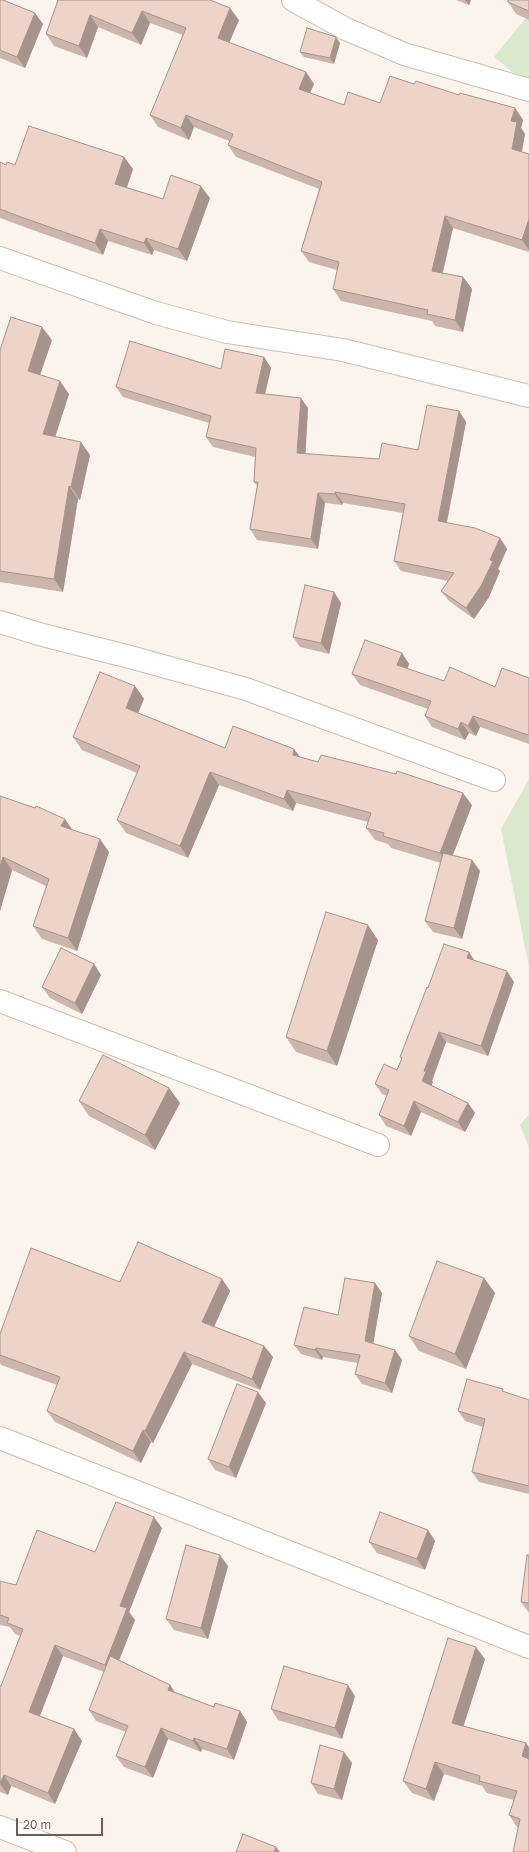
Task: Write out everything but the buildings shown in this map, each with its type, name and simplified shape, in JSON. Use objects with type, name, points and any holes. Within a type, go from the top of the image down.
[{"type":"street","points":[[293,0],[346,29],[404,54],[529,90]]},
{"type":"street","points":[[0,258],[156,313],[220,330],[343,350],[529,396]]},
{"type":"street","points":[[0,622],[39,634],[246,689],[494,780]]},
{"type":"street","points":[[0,1001],[378,1145]]},
{"type":"street","points":[[0,1438],[529,1647]]},
{"type":"street","points":[[0,1827],[65,1852]]},
{"type":"green space","points":[[529,14],[529,85],[494,57]]},
{"type":"green space","points":[[529,779],[529,967],[501,829]]},
{"type":"green space","points":[[529,1114],[529,1148],[520,1125]]}]
